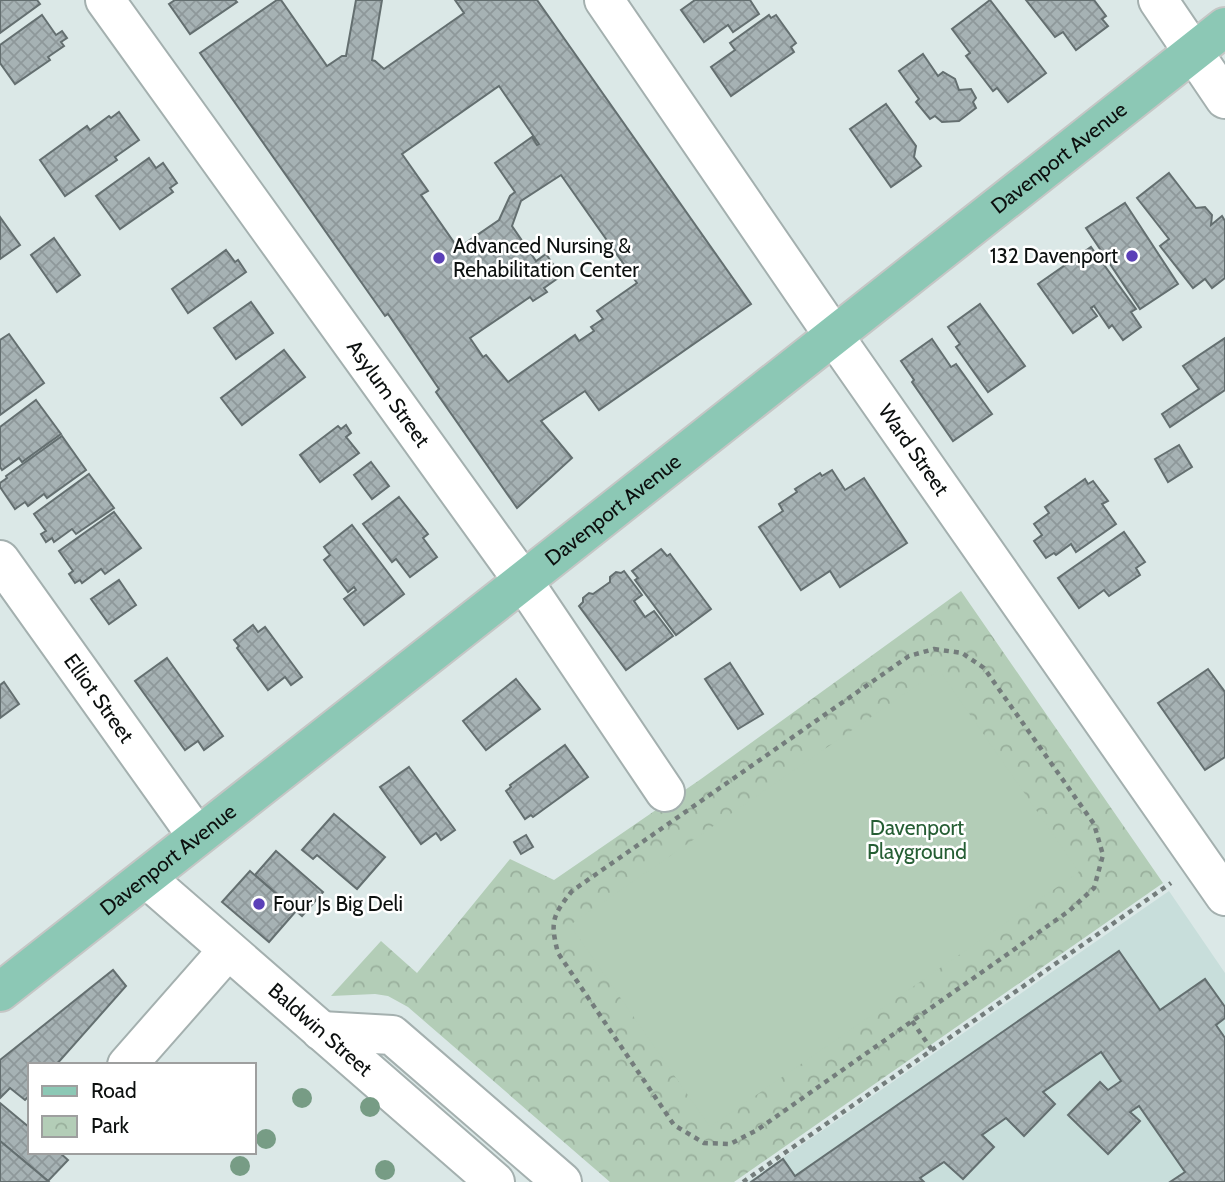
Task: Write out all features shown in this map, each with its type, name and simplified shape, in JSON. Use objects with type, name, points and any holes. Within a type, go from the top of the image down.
[{"type":"main road","name":"Davenport Avenue","points":[[0,992],[1225,27]]},
{"type":"street","name":"Asylum Street","points":[[105,0],[523,582],[665,792]]},
{"type":"street","name":"Ward Street","points":[[604,0],[834,337],[1225,897]]},
{"type":"street","points":[[1158,0],[1225,99]]},
{"type":"street","name":"Elliot Street","points":[[0,560],[197,836]]},
{"type":"street","name":"Baldwin Street","points":[[146,878],[495,1182]]},
{"type":"street","points":[[129,1063],[228,950]]},
{"type":"street","points":[[321,1031],[391,1035],[562,1182]]},
{"type":"path","points":[[934,649],[962,653],[984,668],[1094,824],[1103,855],[1094,888],[1069,911],[912,1021],[757,1129],[730,1144],[704,1143],[674,1125],[558,953],[552,932],[557,910],[572,891],[909,656],[934,649]]},
{"type":"path","points":[[743,1182],[1171,883]]},
{"type":"path","points":[[912,1021],[932,1050]]},
{"type":"shaded area","points":[[1169,891],[1225,973],[1225,1182],[748,1182]]},
{"type":"green space","name":"Davenport Playground","points":[[961,591],[1163,883],[734,1182],[610,1182],[408,1007],[388,996],[375,994],[331,996],[381,941],[417,973],[510,859],[554,880],[701,779]]},
{"type":"green space","points":[[939,670],[1079,872],[710,1127],[570,925]]},
{"type":"building","points":[[0,0],[37,0],[40,4],[0,33]]},
{"type":"building","points":[[175,0],[237,2],[190,34],[169,4]]},
{"type":"building","name":"Advanced Nursing & Rehabilitation Center","points":[[277,0],[281,0],[327,66],[346,56],[356,0],[382,0],[372,60],[384,69],[464,13],[455,0],[537,0],[751,304],[599,410],[585,391],[541,421],[572,458],[517,508],[436,392],[439,389],[388,314],[385,316],[200,53]],"holes":[[[499,86],[539,144],[537,145],[532,137],[495,163],[515,192],[510,196],[499,220],[458,248],[421,195],[428,191],[402,154]],[[561,175],[637,283],[597,311],[603,319],[591,327],[594,331],[579,341],[575,335],[508,382],[486,355],[483,357],[470,338],[530,297],[533,301],[547,292],[544,288],[561,276],[546,254],[536,261],[512,226],[521,201]]]},
{"type":"building","points":[[695,0],[750,0],[759,14],[733,32],[728,25],[704,42],[681,10]]},
{"type":"building","points":[[990,0],[1046,73],[1008,102],[997,88],[993,91],[966,56],[970,53],[952,29]]},
{"type":"building","points":[[1026,0],[1094,0],[1106,16],[1102,19],[1108,26],[1076,50],[1063,32],[1055,37]]},
{"type":"building","points":[[42,15],[56,35],[62,31],[67,38],[61,42],[64,46],[48,57],[50,60],[15,84],[0,63],[0,45]]},
{"type":"building","points":[[769,15],[771,18],[776,15],[796,43],[791,47],[794,52],[731,96],[711,67],[735,50],[730,43]]},
{"type":"building","points":[[923,54],[938,76],[943,72],[955,79],[959,90],[971,89],[976,98],[973,102],[976,108],[959,121],[942,122],[935,116],[930,119],[916,102],[919,99],[899,71]]},
{"type":"building","points":[[886,104],[916,146],[914,157],[921,166],[891,187],[850,129]]},
{"type":"building","points":[[119,112],[139,140],[115,157],[117,160],[65,196],[40,160],[87,126],[90,130]]},
{"type":"building","points":[[149,158],[156,168],[163,163],[177,183],[170,188],[173,192],[120,229],[96,196]]},
{"type":"building","points":[[1169,173],[1196,208],[1205,207],[1212,215],[1211,225],[1222,216],[1225,221],[1225,278],[1212,288],[1205,279],[1193,288],[1160,246],[1169,239],[1137,198]]},
{"type":"building","name":"132 Davenport","points":[[1125,203],[1178,284],[1140,309],[1086,228]]},
{"type":"building","points":[[0,217],[20,245],[0,259]]},
{"type":"building","points":[[54,238],[80,275],[57,292],[31,255]]},
{"type":"building","points":[[1091,247],[1136,309],[1131,312],[1141,327],[1123,340],[1112,325],[1109,328],[1094,306],[1091,308],[1097,316],[1073,333],[1038,284]]},
{"type":"building","points":[[226,250],[235,262],[238,260],[246,272],[188,313],[172,289]]},
{"type":"building","points":[[251,302],[273,333],[236,359],[214,328]]},
{"type":"building","points":[[980,304],[1025,366],[988,392],[956,347],[960,344],[948,327]]},
{"type":"building","points":[[9,334],[44,383],[0,415],[0,340]]},
{"type":"building","points":[[1225,338],[1225,390],[1170,427],[1162,414],[1199,389],[1183,366]]},
{"type":"building","points":[[932,339],[951,367],[956,364],[992,414],[953,441],[912,382],[914,380],[901,361]]},
{"type":"building","points":[[284,350],[305,377],[242,425],[221,398]]},
{"type":"building","points":[[36,400],[61,434],[22,462],[19,458],[2,470],[0,427]]},
{"type":"building","points":[[346,425],[351,433],[346,437],[359,453],[320,482],[300,455],[338,426],[341,429]]},
{"type":"building","points":[[62,436],[86,470],[47,498],[44,494],[28,506],[25,502],[15,509],[0,483]]},
{"type":"building","points":[[1179,445],[1192,467],[1168,482],[1155,459]]},
{"type":"building","points":[[371,462],[389,486],[372,499],[354,475]]},
{"type":"building","points":[[832,470],[845,490],[864,478],[907,543],[840,587],[830,571],[801,590],[759,527],[783,511],[779,504],[797,492],[795,489],[820,473],[822,476]]},
{"type":"building","points":[[89,474],[114,508],[76,534],[72,529],[54,542],[52,538],[46,542],[41,534],[46,531],[34,514]]},
{"type":"building","points":[[1085,479],[1088,484],[1093,481],[1108,501],[1102,504],[1116,524],[1076,552],[1071,544],[1056,555],[1054,553],[1046,558],[1034,541],[1042,535],[1034,524],[1049,513],[1045,507]]},
{"type":"building","points":[[399,497],[428,534],[423,538],[437,557],[410,577],[396,559],[392,562],[363,524]]},
{"type":"building","points":[[114,512],[141,548],[105,574],[101,569],[82,583],[80,580],[75,583],[69,574],[73,571],[59,551]]},
{"type":"building","points":[[352,525],[404,594],[364,625],[344,599],[356,590],[354,587],[348,592],[324,560],[330,555],[324,547]]},
{"type":"building","points":[[1124,532],[1145,562],[1136,568],[1140,575],[1109,596],[1104,590],[1079,608],[1058,578]]},
{"type":"building","points":[[661,549],[667,556],[670,554],[711,609],[676,635],[635,580],[638,578],[632,571]]},
{"type":"building","points":[[624,571],[642,595],[634,601],[645,617],[654,611],[673,636],[626,670],[579,606],[589,593],[593,594],[610,582],[610,577],[616,572]]},
{"type":"building","points":[[119,580],[136,605],[109,624],[91,599]]},
{"type":"building","points":[[253,625],[258,632],[265,627],[302,677],[291,685],[285,677],[268,690],[234,640]]},
{"type":"building","points":[[167,658],[223,736],[204,750],[198,741],[185,750],[135,681]]},
{"type":"building","points":[[730,663],[763,714],[738,729],[705,679]]},
{"type":"building","points":[[1208,669],[1225,692],[1225,757],[1205,770],[1158,703]]},
{"type":"building","points":[[516,679],[540,709],[486,750],[463,721]]},
{"type":"building","points":[[4,682],[19,704],[0,718],[0,685]]},
{"type":"building","points":[[565,745],[588,777],[533,817],[531,815],[525,819],[506,791],[510,785]]},
{"type":"building","points":[[409,767],[455,830],[441,840],[436,833],[421,844],[380,787]]},
{"type":"building","points":[[334,814],[385,857],[357,889],[317,855],[313,859],[302,850]]},
{"type":"building","points":[[526,835],[533,847],[521,854],[514,842]]},
{"type":"building","points":[[276,851],[323,892],[302,916],[255,875]]},
{"type":"building","points":[[250,871],[296,911],[269,942],[222,902]]},
{"type":"building","points":[[1119,951],[1160,1010],[1205,979],[1225,1007],[1225,1018],[1216,1025],[1225,1038],[1225,1182],[1170,1182],[1185,1172],[1139,1106],[1130,1112],[1140,1121],[1108,1154],[1068,1115],[1100,1082],[1108,1090],[1121,1081],[1101,1052],[1043,1092],[1055,1104],[1024,1136],[1006,1118],[982,1135],[994,1147],[963,1179],[944,1162],[920,1178],[924,1182],[751,1182],[783,1159],[795,1176]]},
{"type":"building","points":[[113,970],[126,986],[58,1063],[28,1063],[28,1097],[25,1100],[10,1088],[0,1098],[0,1060]]},
{"type":"building","points":[[0,1103],[28,1126],[28,1154],[61,1154],[68,1160],[48,1181],[0,1141]]},
{"type":"building","points":[[0,1141],[48,1181],[49,1182],[0,1182]]},
{"type":"place","name":"132 Davenport","points":[[1132,256]]},
{"type":"place","name":"Advanced Nursing & Rehabilitation Center","points":[[439,258]]},
{"type":"place","name":"Four Js Big Deli","points":[[259,904]]}]
